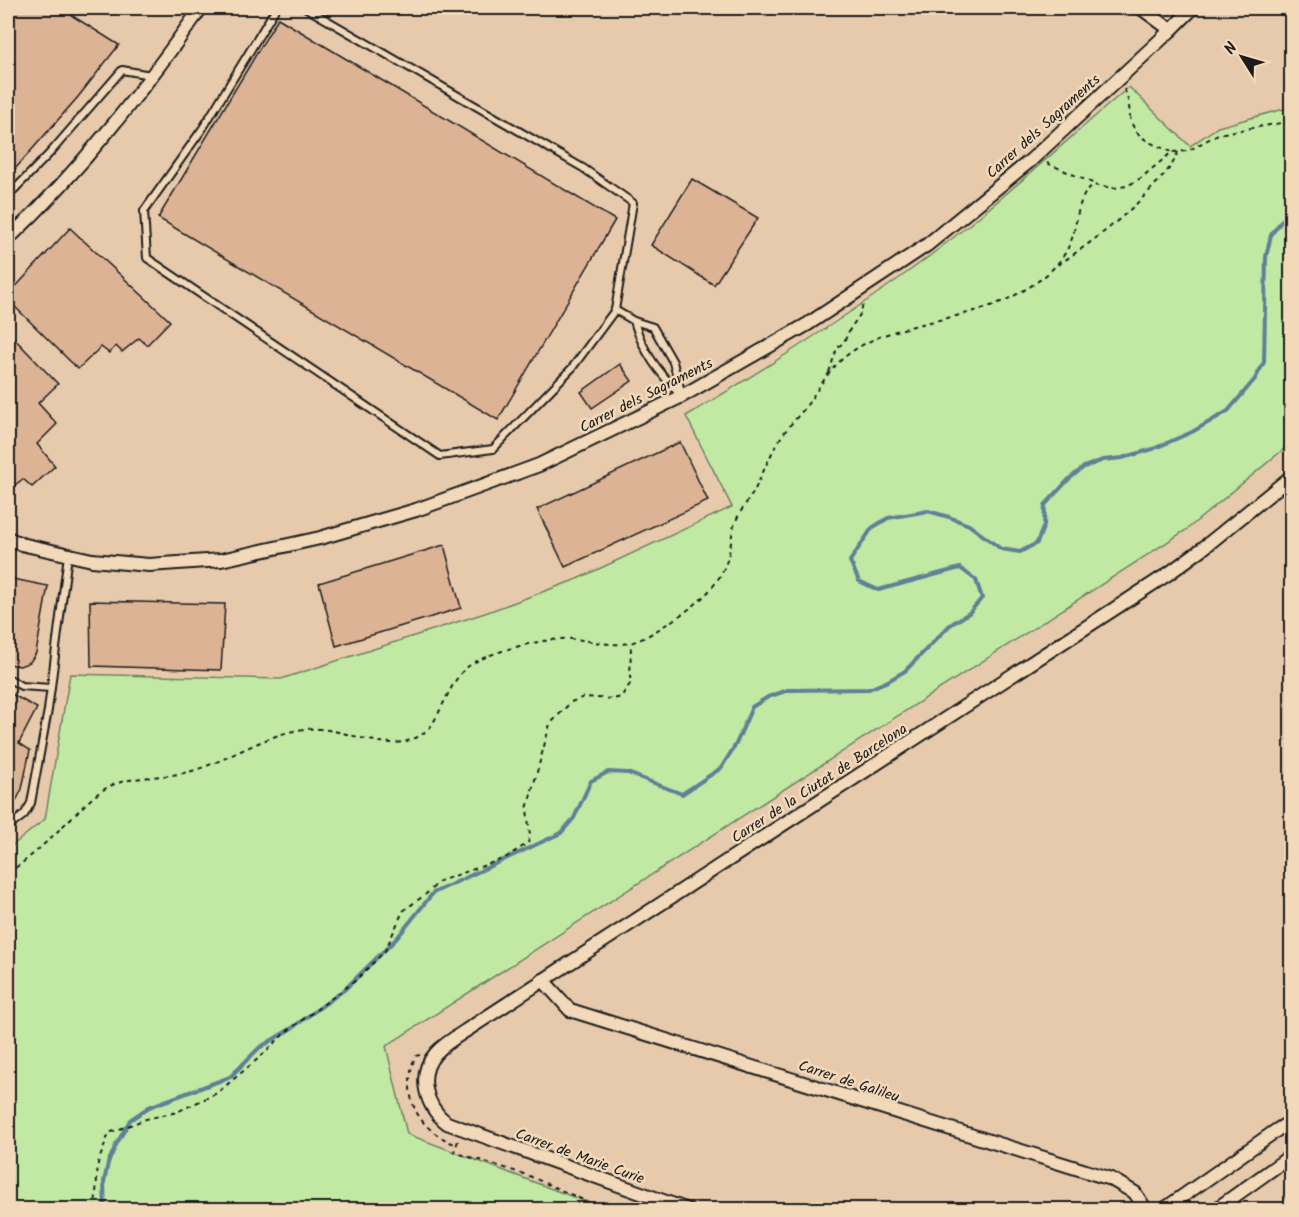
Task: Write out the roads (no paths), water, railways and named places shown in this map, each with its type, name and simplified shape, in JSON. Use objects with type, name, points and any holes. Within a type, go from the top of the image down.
[{"type":"street","points":[[8,239],[33,215],[119,120],[201,8]]},
{"type":"street","points":[[1141,8],[1171,30]]},
{"type":"street","name":"Carrer dels Sagraments","points":[[8,538],[21,544],[68,555],[149,565],[221,560],[320,538],[416,510],[539,465],[682,396],[808,324],[927,245],[1034,157],[1193,8]]},
{"type":"street","name":"Carrer de la Ciutat de Barcelona","points":[[462,1130],[441,1119],[428,1098],[425,1076],[431,1059],[444,1046],[1168,574],[1292,476]]},
{"type":"street","name":"Carrer de Galileu","points":[[543,980],[570,1010],[1111,1179],[1135,1193],[1146,1209]]},
{"type":"street","points":[[1163,1209],[1289,1125]]},
{"type":"street","name":"Carrer de Marie Curie","points":[[462,1130],[688,1209]]},
{"type":"street","points":[[1215,1209],[1292,1155]]},
{"type":"lane","points":[[276,8],[203,128],[144,211],[147,258],[440,456],[493,449],[572,368],[615,310],[633,203],[584,168],[306,8]]},
{"type":"lane","points":[[1280,8],[1292,18]]},
{"type":"lane","points":[[8,196],[50,153],[122,70],[152,75]]},
{"type":"lane","points":[[615,310],[634,321],[652,327],[674,362],[682,396]]},
{"type":"lane","points":[[634,321],[640,341],[649,356],[662,376],[682,396]]},
{"type":"lane","points":[[8,827],[24,815],[31,803],[51,688],[68,555]]},
{"type":"lane","points":[[8,678],[21,686],[51,688]]},
{"type":"waterway","points":[[105,1210],[104,1182],[108,1163],[130,1120],[149,1107],[230,1077],[259,1048],[292,1028],[344,990],[397,938],[433,893],[561,833],[574,818],[591,781],[608,772],[628,773],[682,794],[721,768],[736,744],[752,707],[768,697],[788,690],[869,689],[888,681],[905,671],[950,625],[969,613],[982,598],[976,580],[960,568],[878,590],[859,581],[850,561],[872,528],[888,518],[928,511],[969,525],[1001,549],[1020,552],[1037,543],[1044,525],[1045,505],[1069,479],[1084,467],[1103,460],[1122,458],[1153,449],[1192,432],[1228,411],[1255,379],[1264,362],[1266,257],[1271,235],[1282,220],[1292,216]]}]
